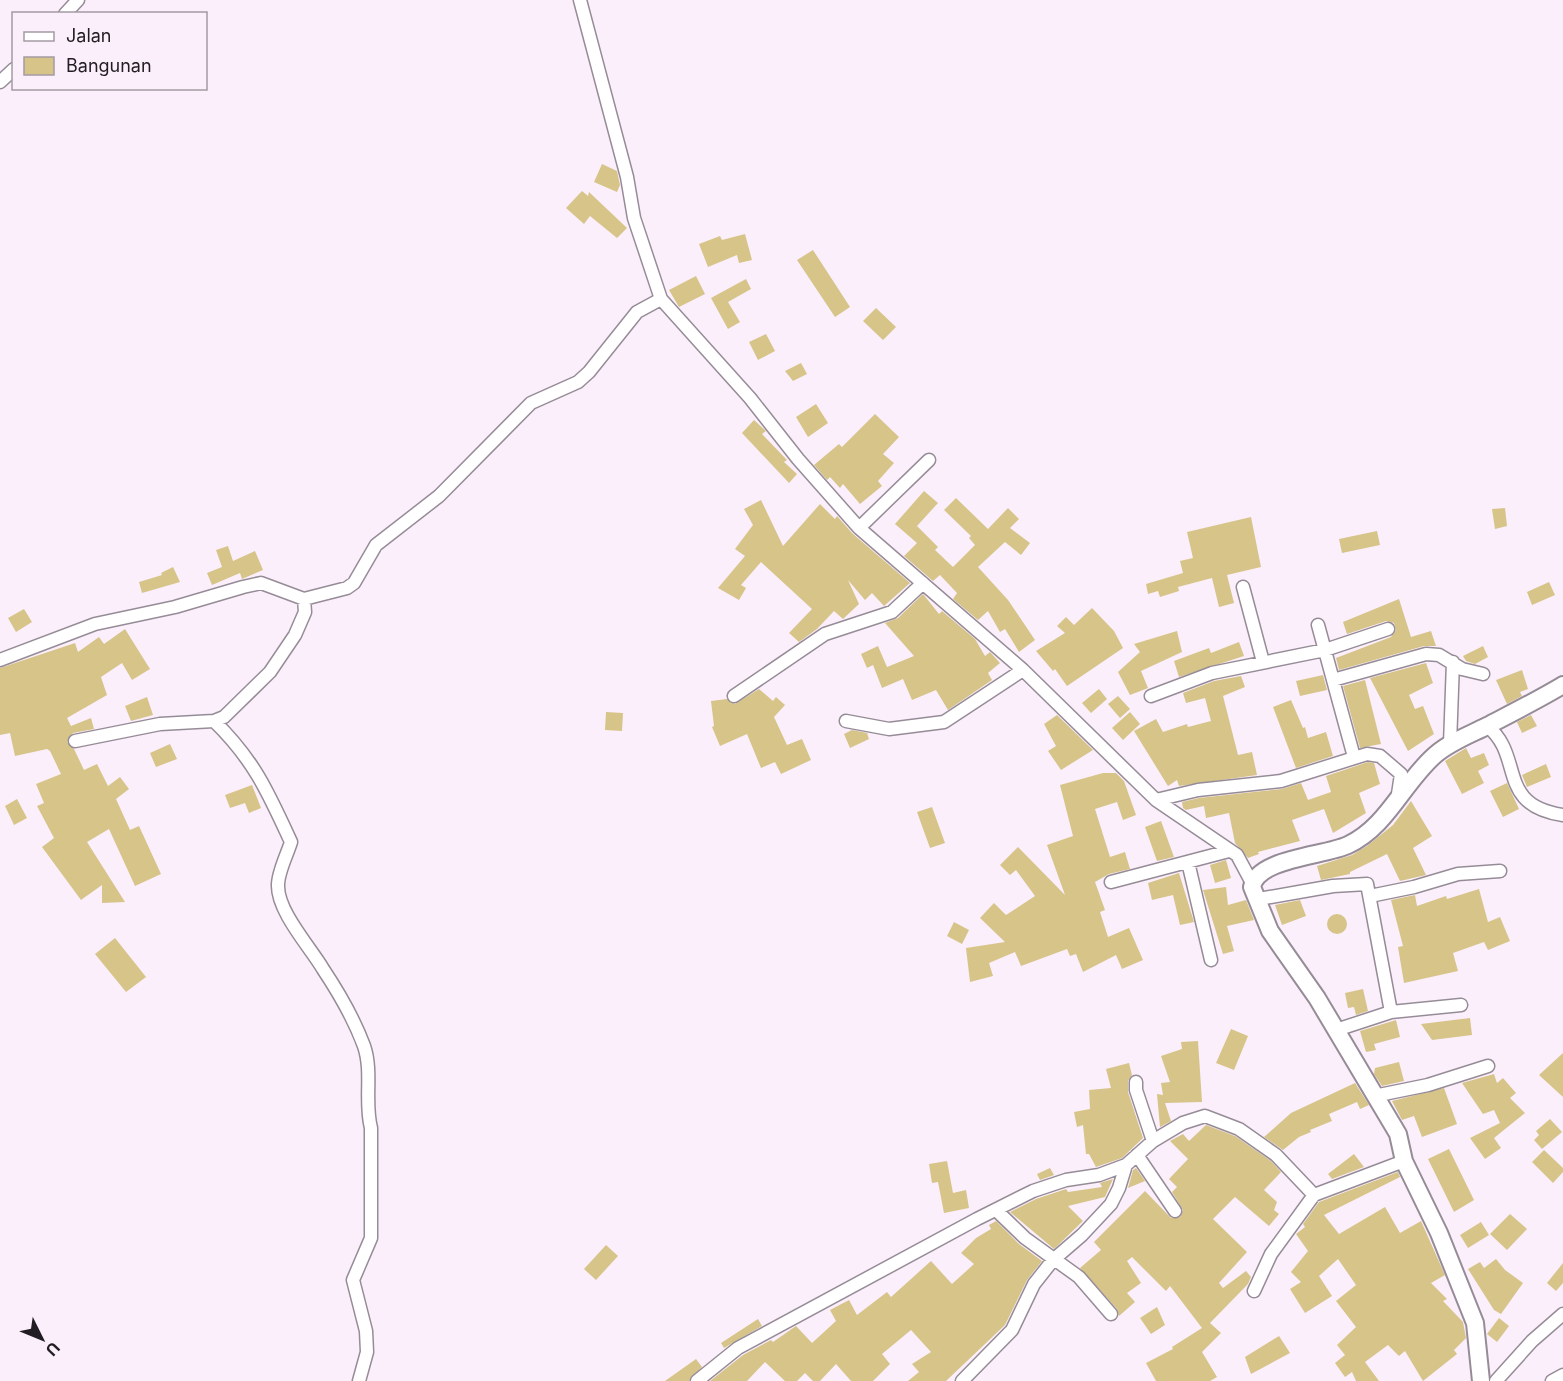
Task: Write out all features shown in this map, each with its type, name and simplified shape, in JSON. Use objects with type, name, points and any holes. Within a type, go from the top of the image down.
[{"type":"street","points":[[67,12],[78,0]]},
{"type":"street","points":[[580,0],[627,177],[634,218],[661,299],[742,389],[798,459],[859,528],[1023,670],[1156,800],[1237,855],[1259,899],[1270,931],[1286,951],[1336,1030],[1398,1134],[1404,1161],[1440,1233],[1475,1323],[1481,1381]]},
{"type":"street","points":[[0,82],[12,71]]},
{"type":"street","points":[[0,660],[95,624],[175,607],[243,587],[261,584],[304,599],[336,591],[354,583],[376,545],[439,496],[531,403],[578,382],[589,372],[638,312],[661,299]]},
{"type":"street","points":[[859,528],[929,460]]},
{"type":"street","points":[[734,696],[825,634],[892,612],[922,583]]},
{"type":"street","points":[[1243,587],[1263,662]]},
{"type":"street","points":[[75,741],[160,724],[214,721],[224,717],[270,672],[295,634],[305,612],[304,599]]},
{"type":"street","points":[[1318,625],[1354,757]]},
{"type":"street","points":[[1151,696],[1212,673],[1325,650],[1388,629]]},
{"type":"street","points":[[1333,680],[1426,654],[1439,654],[1462,669],[1483,674]]},
{"type":"street","points":[[1450,744],[1453,662]]},
{"type":"street","points":[[846,721],[889,729],[944,722],[1023,670]]},
{"type":"street","points":[[1252,883],[1258,875],[1270,867],[1346,846],[1361,838],[1382,820],[1398,794],[1420,769],[1450,744],[1563,685]]},
{"type":"street","points":[[214,721],[238,744],[256,769],[291,842],[278,880],[280,898],[293,923],[336,990],[364,1047],[368,1070],[367,1114],[371,1128],[368,1190],[370,1238],[353,1280],[366,1331],[367,1352],[359,1381]]},
{"type":"street","points":[[1487,726],[1500,737],[1511,774],[1526,801],[1549,813],[1563,815]]},
{"type":"street","points":[[1156,800],[1198,790],[1281,781],[1354,757],[1374,754],[1391,764],[1401,774],[1398,794]]},
{"type":"street","points":[[1111,882],[1229,851]]},
{"type":"street","points":[[1188,862],[1211,960]]},
{"type":"street","points":[[1370,896],[1414,887],[1458,874],[1500,871]]},
{"type":"street","points":[[1259,899],[1333,886],[1367,884],[1378,954],[1391,1012]]},
{"type":"street","points":[[1336,1030],[1391,1012],[1461,1005]]},
{"type":"street","points":[[1374,1096],[1428,1085],[1488,1066]]},
{"type":"street","points":[[1136,1082],[1136,1090],[1153,1141]]},
{"type":"street","points":[[697,1381],[738,1348],[996,1210],[1033,1191],[1066,1180],[1099,1175],[1125,1165],[1153,1141],[1183,1123],[1205,1116],[1239,1129],[1276,1155],[1314,1195]]},
{"type":"street","points":[[1137,1155],[1175,1211]]},
{"type":"street","points":[[1254,1291],[1271,1254],[1314,1195],[1404,1161]]},
{"type":"street","points":[[962,1381],[1012,1330],[1034,1284],[1053,1260],[1082,1235],[1111,1204],[1119,1188],[1125,1165]]},
{"type":"street","points":[[996,1210],[1053,1260],[1079,1277],[1111,1314]]},
{"type":"street","points":[[1496,1381],[1532,1341],[1563,1314]]},
{"type":"street","points":[[1552,1381],[1563,1375]]},
{"type":"building","points":[[602,164],[617,171],[620,185],[617,192],[594,182]]},
{"type":"building","points":[[582,191],[588,196],[589,192],[627,228],[617,238],[590,216],[584,224],[566,208]]},
{"type":"building","points":[[745,234],[752,260],[739,263],[737,255],[708,267],[699,244],[720,236],[722,240]]},
{"type":"building","points":[[813,250],[850,307],[835,317],[797,260]]},
{"type":"building","points":[[696,276],[705,294],[679,307],[669,290]]},
{"type":"building","points":[[746,279],[751,289],[728,302],[740,322],[728,329],[711,298]]},
{"type":"building","points":[[876,308],[896,327],[883,340],[863,321]]},
{"type":"building","points":[[766,334],[775,351],[758,360],[749,342]]},
{"type":"building","points":[[801,363],[807,374],[793,381],[785,371]]},
{"type":"building","points":[[816,404],[828,423],[808,437],[796,417]]},
{"type":"building","points":[[875,414],[899,437],[883,454],[894,463],[878,481],[882,486],[860,504],[843,484],[840,488],[830,477],[827,480],[814,465],[839,444],[842,447]]},
{"type":"building","points":[[754,420],[766,431],[762,434],[787,460],[784,462],[797,474],[789,483],[742,433]]},
{"type":"building","points":[[924,491],[938,503],[917,526],[938,547],[935,550],[953,567],[975,545],[969,538],[971,536],[944,510],[956,498],[988,529],[1008,508],[1019,519],[1010,528],[1030,543],[1021,555],[1005,542],[978,567],[1008,600],[1035,640],[1019,652],[1005,629],[1000,632],[988,611],[978,620],[953,599],[957,593],[940,575],[933,581],[904,556],[917,543],[895,524]]},
{"type":"building","points":[[761,500],[783,546],[820,504],[835,519],[837,516],[853,534],[910,583],[884,606],[872,593],[865,600],[848,580],[859,604],[843,619],[834,611],[817,629],[799,642],[789,633],[812,609],[761,562],[741,585],[746,588],[739,600],[718,588],[745,556],[735,549],[753,525],[744,509]]},
{"type":"building","points":[[1505,508],[1507,526],[1495,529],[1492,509]]},
{"type":"building","points":[[1251,517],[1261,567],[1227,575],[1234,603],[1219,607],[1212,578],[1178,587],[1179,591],[1160,597],[1158,591],[1148,594],[1146,584],[1183,573],[1180,561],[1193,558],[1187,532]]},
{"type":"building","points":[[1377,531],[1380,545],[1342,553],[1339,539]]},
{"type":"building","points":[[228,546],[233,561],[255,551],[263,570],[242,579],[240,573],[212,585],[207,573],[222,567],[216,550]]},
{"type":"building","points":[[173,567],[180,582],[142,593],[139,582],[162,575],[161,573]]},
{"type":"building","points":[[1549,582],[1555,595],[1532,605],[1527,592]]},
{"type":"building","points":[[923,594],[939,614],[942,611],[975,639],[985,656],[990,652],[1000,663],[988,673],[992,680],[948,710],[936,690],[912,700],[903,679],[882,688],[873,665],[867,668],[861,654],[878,646],[887,667],[914,656],[885,623],[898,618]]},
{"type":"building","points":[[1399,599],[1411,637],[1431,631],[1436,646],[1424,646],[1339,670],[1336,658],[1391,637],[1396,630],[1394,623],[1386,621],[1347,634],[1343,622]]},
{"type":"building","points":[[1092,608],[1114,631],[1123,648],[1067,686],[1055,669],[1053,671],[1036,651],[1065,633],[1057,626],[1066,617],[1074,625]]},
{"type":"building","points":[[24,609],[32,622],[16,632],[8,618]]},
{"type":"building","points":[[125,629],[150,669],[132,680],[122,663],[101,677],[107,695],[67,718],[71,726],[91,718],[94,729],[73,733],[67,742],[74,749],[84,770],[97,764],[108,786],[120,777],[129,789],[116,799],[130,830],[139,826],[161,874],[135,886],[109,829],[87,842],[125,902],[102,903],[102,885],[81,900],[42,847],[54,838],[37,806],[44,803],[36,784],[61,774],[47,749],[15,756],[10,733],[0,735],[0,668],[75,643],[78,652],[99,637],[104,644]]},
{"type":"building","points":[[1177,631],[1182,652],[1141,671],[1148,688],[1130,695],[1118,672],[1140,652],[1134,644]]},
{"type":"building","points":[[1239,642],[1244,656],[1179,677],[1174,661],[1209,648],[1211,653]]},
{"type":"building","points":[[1483,646],[1488,657],[1475,664],[1466,661],[1463,656]]},
{"type":"building","points":[[1426,663],[1433,683],[1409,695],[1415,709],[1423,706],[1434,734],[1408,751],[1370,678]]},
{"type":"building","points":[[1522,670],[1528,689],[1520,692],[1522,696],[1507,704],[1496,680]]},
{"type":"building","points":[[1323,675],[1327,690],[1300,696],[1296,681]]},
{"type":"building","points":[[1241,676],[1245,687],[1223,696],[1238,755],[1252,752],[1257,775],[1179,786],[1177,780],[1168,786],[1134,731],[1156,719],[1163,732],[1187,724],[1188,727],[1211,721],[1205,698],[1186,703],[1183,693],[1214,681]]},
{"type":"building","points":[[1365,680],[1381,744],[1360,748],[1343,686]]},
{"type":"building","points":[[759,689],[773,701],[776,697],[785,705],[774,717],[787,745],[802,739],[811,760],[781,774],[775,762],[761,768],[747,734],[720,746],[712,727],[714,726],[711,701],[727,699],[735,704]]},
{"type":"building","points":[[1099,689],[1107,699],[1091,713],[1082,703]]},
{"type":"building","points":[[1118,696],[1130,709],[1120,718],[1108,704]]},
{"type":"building","points":[[147,697],[153,715],[131,721],[125,706]]},
{"type":"building","points":[[1291,700],[1308,738],[1326,732],[1333,756],[1296,768],[1273,707]]},
{"type":"building","points":[[606,712],[623,713],[622,731],[605,730]]},
{"type":"building","points":[[1130,712],[1140,724],[1123,740],[1112,728]]},
{"type":"building","points":[[1057,715],[1093,750],[1061,770],[1048,751],[1056,746],[1044,724]]},
{"type":"building","points":[[1531,715],[1537,726],[1522,733],[1517,722]]},
{"type":"building","points":[[852,730],[867,733],[869,739],[850,748],[844,734]]},
{"type":"building","points":[[170,744],[177,759],[156,767],[150,753]]},
{"type":"building","points":[[1466,748],[1471,758],[1484,753],[1489,765],[1478,771],[1484,783],[1462,794],[1445,761]]},
{"type":"building","points":[[1368,762],[1374,763],[1380,784],[1359,793],[1366,813],[1333,833],[1324,809],[1292,820],[1300,841],[1258,852],[1259,854],[1248,858],[1235,843],[1229,813],[1206,818],[1204,806],[1186,810],[1183,808],[1182,802],[1199,798],[1282,789],[1301,783],[1308,800],[1331,792],[1326,776]]},
{"type":"building","points":[[1546,764],[1551,777],[1527,787],[1522,775]]},
{"type":"building","points":[[1103,773],[1116,773],[1124,781],[1136,815],[1123,820],[1117,802],[1095,809],[1110,857],[1125,852],[1130,869],[1109,874],[1095,882],[1105,910],[1100,912],[1108,937],[1129,928],[1143,960],[1122,969],[1116,955],[1083,972],[1076,954],[1070,956],[1067,949],[1021,966],[1015,952],[989,963],[993,976],[970,982],[966,948],[1005,942],[980,918],[994,903],[1006,915],[1035,896],[1016,870],[1010,875],[1000,865],[1018,847],[1065,895],[1047,845],[1073,836],[1060,785]]},
{"type":"building","points":[[1507,783],[1519,809],[1503,817],[1490,791]]},
{"type":"building","points":[[252,785],[261,808],[249,813],[245,803],[230,808],[225,795]]},
{"type":"building","points":[[17,799],[27,818],[14,825],[5,806]]},
{"type":"building","points":[[1411,801],[1432,836],[1413,848],[1426,875],[1400,881],[1387,854],[1350,874],[1321,880],[1317,866],[1352,855],[1367,846],[1393,825]]},
{"type":"building","points":[[932,807],[945,843],[930,848],[917,812]]},
{"type":"building","points":[[1161,821],[1174,857],[1157,861],[1145,827]]},
{"type":"building","points":[[1226,860],[1231,878],[1215,883],[1210,865]]},
{"type":"building","points":[[1179,873],[1194,922],[1180,925],[1173,895],[1152,900],[1148,883]]},
{"type":"building","points":[[1226,887],[1228,905],[1246,900],[1254,920],[1227,926],[1234,951],[1223,954],[1203,890]]},
{"type":"building","points":[[1479,889],[1488,922],[1500,917],[1510,941],[1488,950],[1484,942],[1453,953],[1458,971],[1404,983],[1398,947],[1403,946],[1391,900],[1415,895],[1417,906],[1446,896],[1447,899]]},
{"type":"building","points":[[1300,900],[1306,916],[1282,925],[1275,905]]},
{"type":"building","points":[[1337,914],[1344,917],[1347,924],[1344,931],[1337,934],[1330,931],[1327,924],[1330,917]]},
{"type":"building","points":[[954,922],[969,930],[962,944],[947,936]]},
{"type":"building","points":[[115,938],[146,977],[126,992],[95,954]]},
{"type":"building","points":[[1363,989],[1368,1011],[1356,1015],[1354,1007],[1348,1008],[1345,993]]},
{"type":"building","points":[[1470,1018],[1472,1035],[1432,1040],[1421,1024]]},
{"type":"building","points":[[1396,1020],[1400,1037],[1374,1044],[1376,1050],[1366,1052],[1360,1031]]},
{"type":"building","points":[[1231,1029],[1248,1036],[1234,1070],[1216,1063]]},
{"type":"building","points":[[1198,1041],[1202,1102],[1165,1103],[1171,1121],[1160,1127],[1157,1094],[1163,1095],[1161,1083],[1170,1082],[1161,1056],[1182,1049],[1181,1042]]},
{"type":"building","points":[[1563,1053],[1563,1097],[1539,1075]]},
{"type":"building","points":[[1399,1062],[1404,1081],[1382,1086],[1374,1074],[1375,1068]]},
{"type":"building","points":[[1129,1063],[1132,1075],[1128,1081],[1128,1092],[1143,1138],[1122,1158],[1096,1167],[1089,1154],[1086,1154],[1083,1125],[1077,1127],[1074,1112],[1090,1109],[1089,1090],[1111,1088],[1106,1069]]},
{"type":"building","points":[[1494,1074],[1497,1083],[1503,1078],[1516,1093],[1510,1098],[1525,1113],[1494,1138],[1501,1148],[1485,1159],[1470,1138],[1500,1123],[1494,1110],[1483,1114],[1462,1083]]},
{"type":"building","points":[[1355,1083],[1369,1105],[1360,1109],[1357,1102],[1329,1114],[1332,1121],[1310,1130],[1311,1132],[1299,1137],[1283,1150],[1264,1137],[1291,1113]]},
{"type":"building","points":[[1444,1088],[1457,1124],[1422,1137],[1414,1116],[1402,1120],[1392,1101]]},
{"type":"building","points":[[1550,1119],[1562,1132],[1542,1149],[1534,1140],[1539,1135],[1536,1131]]},
{"type":"building","points":[[1206,1125],[1235,1136],[1271,1161],[1281,1172],[1264,1190],[1277,1202],[1274,1210],[1279,1214],[1269,1226],[1235,1197],[1213,1219],[1247,1252],[1219,1283],[1223,1288],[1246,1271],[1251,1277],[1248,1284],[1210,1323],[1221,1333],[1202,1352],[1217,1377],[1210,1381],[1156,1381],[1146,1363],[1173,1349],[1172,1347],[1202,1328],[1170,1286],[1166,1291],[1132,1257],[1127,1261],[1141,1283],[1127,1293],[1135,1302],[1119,1316],[1117,1309],[1080,1268],[1101,1250],[1094,1242],[1145,1191],[1171,1218],[1180,1217],[1183,1210],[1172,1192],[1177,1187],[1169,1179],[1188,1159],[1170,1141],[1183,1134],[1189,1141]]},
{"type":"building","points":[[1449,1149],[1474,1200],[1454,1212],[1428,1159]]},
{"type":"building","points":[[1544,1150],[1563,1168],[1563,1172],[1553,1183],[1532,1162]]},
{"type":"building","points":[[1354,1154],[1364,1167],[1332,1179],[1328,1174]]},
{"type":"building","points":[[947,1161],[953,1193],[966,1190],[969,1208],[944,1213],[938,1182],[932,1183],[929,1164]]},
{"type":"building","points":[[1050,1168],[1054,1175],[1040,1180],[1037,1174]]},
{"type":"building","points":[[1136,1168],[1145,1181],[1128,1188],[1133,1170]]},
{"type":"building","points":[[1398,1172],[1400,1177],[1324,1215],[1339,1234],[1385,1207],[1400,1233],[1421,1221],[1445,1275],[1431,1283],[1447,1299],[1443,1301],[1463,1322],[1466,1338],[1454,1350],[1457,1354],[1423,1381],[1405,1351],[1399,1356],[1388,1345],[1365,1362],[1379,1381],[1356,1381],[1352,1372],[1345,1377],[1335,1363],[1345,1355],[1337,1345],[1356,1327],[1336,1301],[1356,1285],[1338,1259],[1319,1276],[1332,1296],[1305,1313],[1290,1289],[1301,1282],[1291,1272],[1308,1251],[1296,1234],[1305,1227],[1303,1224],[1319,1202]]},
{"type":"building","points":[[1113,1179],[1105,1197],[1068,1206],[1083,1221],[1054,1249],[1010,1212],[1036,1199],[1066,1189],[1068,1192],[1102,1187],[1100,1183]]},
{"type":"building","points":[[1510,1214],[1527,1229],[1507,1250],[1490,1234]]},
{"type":"building","points":[[996,1221],[1019,1244],[1042,1261],[1027,1280],[1005,1325],[946,1381],[908,1381],[919,1372],[912,1364],[931,1352],[911,1330],[882,1354],[890,1364],[873,1381],[851,1381],[836,1364],[820,1381],[813,1381],[805,1373],[797,1381],[785,1381],[765,1362],[747,1381],[710,1381],[743,1355],[771,1340],[773,1342],[796,1326],[812,1343],[836,1321],[830,1310],[849,1300],[857,1315],[887,1292],[891,1297],[931,1261],[952,1284],[974,1264],[961,1253],[976,1238],[991,1229],[989,1225]]},
{"type":"building","points":[[1481,1222],[1489,1235],[1468,1248],[1460,1235]]},
{"type":"building","points":[[606,1245],[618,1256],[596,1280],[584,1269]]},
{"type":"building","points":[[1496,1259],[1505,1270],[1523,1283],[1501,1314],[1494,1310],[1468,1269],[1480,1262],[1484,1268]]},
{"type":"building","points":[[1563,1263],[1563,1283],[1556,1291],[1547,1283]]},
{"type":"building","points":[[1157,1307],[1165,1325],[1151,1334],[1140,1318]]},
{"type":"building","points":[[1499,1318],[1509,1326],[1497,1342],[1487,1334]]},
{"type":"building","points":[[758,1319],[762,1326],[724,1348],[721,1343]]},
{"type":"building","points":[[1279,1336],[1290,1353],[1251,1374],[1245,1357]]},
{"type":"building","points":[[696,1359],[702,1367],[689,1381],[665,1381]]}]
